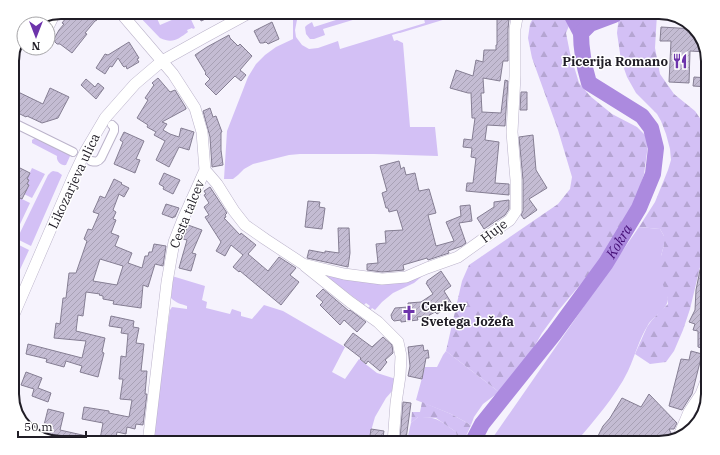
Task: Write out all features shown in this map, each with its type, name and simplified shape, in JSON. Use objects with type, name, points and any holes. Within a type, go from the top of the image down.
[{"type":"street","name":"Cesta talcev","points":[[126,19],[173,74],[194,108],[202,132],[205,170],[174,242],[167,282],[149,436]]},
{"type":"street","name":"Likozarjeva ulica","points":[[19,303],[84,152],[105,118],[135,84],[162,61],[238,19]]},
{"type":"street","name":"Huje","points":[[303,264],[344,274],[382,279],[406,277],[458,257],[510,220],[516,211],[516,180],[512,132],[515,76],[514,29],[516,19]]},
{"type":"street","points":[[19,125],[73,152]]},
{"type":"street","points":[[91,161],[99,161],[101,158],[114,131],[114,127],[112,125]]},
{"type":"street","name":"Huje","points":[[205,170],[217,184],[245,225],[303,264],[350,302],[378,322],[398,342],[401,356],[394,436]]},
{"type":"street","points":[[682,429],[689,412],[701,394]]},
{"type":"green space","points":[[142,19],[157,19],[160,25],[174,19],[191,19],[195,28],[187,30],[188,32],[172,41],[160,38]]},
{"type":"green space","points":[[293,19],[297,19],[295,30],[296,37],[302,45],[309,49],[318,48],[338,41],[340,49],[425,23],[424,19],[446,19],[392,35],[394,41],[397,40],[403,43],[410,127],[435,127],[438,156],[374,154],[289,155],[253,164],[244,169],[233,179],[224,179],[227,131],[248,77],[256,64],[265,55],[276,47],[293,39]]},
{"type":"green space","points":[[339,19],[356,19],[323,29],[325,35],[310,39],[306,34],[305,27],[312,22],[314,27]]},
{"type":"green space","points":[[532,19],[571,19],[566,33],[579,83],[590,96],[612,114],[637,127],[645,135],[648,145],[644,174],[636,199],[625,223],[605,255],[558,311],[542,333],[526,361],[499,392],[446,351],[462,281],[469,265],[558,204],[570,189],[572,177],[558,130],[532,58],[528,38],[530,24]]},
{"type":"green space","points":[[618,19],[657,19],[655,48],[660,74],[674,94],[695,111],[701,120],[701,263],[690,309],[674,351],[666,362],[650,364],[635,354],[647,327],[668,304],[661,272],[661,256],[664,245],[664,236],[660,229],[639,227],[655,202],[668,170],[671,160],[670,149],[666,134],[657,114],[636,93],[627,77],[621,60],[617,33]]},
{"type":"green space","points":[[35,138],[71,154],[66,165],[59,163],[57,156],[32,143],[32,140]]},
{"type":"green space","points":[[32,168],[45,174],[32,198],[22,193],[29,185],[27,184],[29,180],[27,179]]},
{"type":"green space","points":[[51,172],[58,172],[62,175],[31,246],[19,240],[19,235],[48,175]]},
{"type":"green space","points":[[20,198],[30,203],[19,226]]},
{"type":"green space","points":[[639,227],[660,229],[664,236],[664,245],[661,256],[668,299],[667,303],[663,310],[650,322],[645,330],[628,371],[611,399],[597,418],[581,436],[494,436]]},
{"type":"green space","points":[[19,245],[29,250],[19,272]]},
{"type":"green space","points":[[319,271],[355,279],[426,273],[414,283],[393,293],[375,310],[372,308],[370,311],[367,309],[370,306],[366,303],[364,305]]},
{"type":"green space","points":[[172,276],[205,286],[202,300],[207,302],[206,308],[230,314],[232,309],[241,312],[241,316],[252,319],[264,305],[283,311],[345,347],[332,372],[345,379],[359,359],[377,373],[396,379],[393,390],[386,398],[375,417],[370,436],[153,436],[170,310],[172,307],[187,309],[187,306],[171,298]]},
{"type":"green space","points":[[446,351],[499,392],[483,404],[474,417],[471,425],[451,414],[416,400],[425,367],[437,367]]},
{"type":"green space","points":[[422,402],[451,414],[471,425],[466,436],[456,436],[456,432],[436,418],[418,417],[411,423],[412,412],[420,412]]},
{"type":"green space","points":[[418,417],[435,419],[456,432],[456,436],[408,436],[411,423]]},
{"type":"building","points":[[65,19],[97,19],[85,33],[87,34],[72,53],[60,44],[56,43],[56,35],[64,24],[62,23]]},
{"type":"building","points":[[497,19],[509,19],[508,61],[503,61],[500,81],[483,78],[484,93],[481,93],[482,112],[501,113],[505,80],[508,81],[505,126],[487,125],[485,140],[499,142],[495,183],[509,184],[509,195],[466,191],[467,183],[473,183],[476,158],[471,157],[472,148],[463,147],[464,139],[472,140],[475,118],[472,118],[471,93],[450,88],[456,70],[473,76],[476,60],[483,62],[484,50],[496,50]]},
{"type":"building","points":[[272,22],[279,39],[268,44],[266,42],[260,43],[254,31]]},
{"type":"building","points":[[661,27],[686,28],[691,33],[697,42],[700,52],[690,51],[689,83],[669,82],[671,41],[660,41]]},
{"type":"building","points":[[229,35],[238,46],[240,44],[252,56],[240,70],[246,75],[241,81],[235,76],[216,95],[205,84],[210,79],[205,74],[206,73],[195,55]]},
{"type":"building","points":[[129,42],[139,58],[137,59],[139,62],[127,69],[118,58],[105,74],[96,68],[105,54],[108,55]]},
{"type":"building","points":[[694,77],[701,78],[701,87],[693,86]]},
{"type":"building","points":[[158,78],[170,92],[175,90],[186,108],[162,122],[167,124],[163,130],[179,137],[181,128],[194,132],[189,150],[179,147],[169,167],[156,160],[165,141],[154,135],[156,132],[147,127],[148,125],[137,118],[148,100],[145,98],[154,85],[152,83]]},
{"type":"building","points":[[86,79],[95,87],[98,83],[104,88],[96,99],[81,85]]},
{"type":"building","points":[[50,88],[69,97],[58,118],[42,123],[19,114],[19,92],[43,104]]},
{"type":"building","points":[[521,92],[527,92],[527,110],[520,110]]},
{"type":"building","points":[[210,108],[213,117],[216,116],[222,132],[221,150],[223,165],[212,167],[210,137],[203,111]]},
{"type":"building","points":[[124,132],[144,141],[136,159],[140,160],[135,173],[114,164],[123,142],[120,140]]},
{"type":"building","points":[[533,135],[536,170],[547,188],[529,199],[537,210],[524,219],[521,215],[523,211],[523,180],[519,137]]},
{"type":"building","points":[[399,161],[401,169],[404,167],[406,175],[415,173],[419,191],[429,189],[436,213],[428,215],[436,246],[454,241],[446,222],[461,216],[460,206],[470,205],[472,221],[459,223],[466,243],[448,251],[449,253],[428,260],[427,258],[403,265],[404,270],[382,272],[367,270],[367,264],[378,263],[376,244],[386,243],[385,231],[403,230],[397,210],[389,212],[388,208],[386,208],[382,193],[387,191],[380,166]]},
{"type":"building","points":[[19,168],[30,173],[27,179],[29,180],[27,184],[29,185],[22,199],[20,198],[19,200]]},
{"type":"building","points":[[164,173],[180,180],[173,194],[163,189],[164,187],[159,184]]},
{"type":"building","points":[[114,179],[129,188],[124,197],[119,194],[113,210],[116,212],[113,219],[116,220],[111,233],[119,236],[115,246],[132,253],[128,263],[142,268],[145,256],[148,256],[149,252],[152,252],[154,244],[166,246],[163,266],[155,264],[148,287],[143,285],[141,308],[113,304],[114,301],[103,299],[103,296],[99,295],[100,294],[86,292],[83,316],[78,315],[76,331],[105,338],[102,352],[104,353],[98,377],[80,372],[82,366],[66,361],[64,367],[46,362],[47,359],[26,354],[28,344],[82,358],[86,341],[54,338],[56,323],[60,324],[63,298],[66,298],[69,273],[76,273],[87,241],[84,239],[88,229],[92,230],[99,214],[93,212],[100,196],[105,198]],"holes":[[[100,259],[123,266],[117,285],[93,281]]]},
{"type":"building","points":[[210,187],[227,213],[225,215],[226,217],[224,218],[240,235],[241,233],[256,245],[248,254],[268,271],[279,257],[296,268],[290,275],[299,282],[281,305],[240,271],[239,272],[233,267],[243,255],[231,245],[225,256],[216,251],[221,242],[205,217],[209,215],[204,207],[209,203],[204,195],[206,194],[204,191]]},
{"type":"building","points":[[509,200],[509,209],[505,215],[484,229],[477,218],[494,207],[494,202]]},
{"type":"building","points":[[308,201],[320,202],[319,207],[325,208],[322,229],[305,227]]},
{"type":"building","points":[[166,204],[179,208],[175,217],[173,218],[162,214]]},
{"type":"building","points":[[188,225],[202,230],[192,253],[196,254],[191,271],[179,268],[187,240],[183,239]]},
{"type":"building","points":[[338,228],[349,228],[350,253],[348,267],[307,258],[309,250],[325,253],[325,251],[339,253]]},
{"type":"building","points":[[701,268],[701,348],[698,347],[698,331],[693,330],[695,324],[689,322],[695,310],[696,290]]},
{"type":"building","points":[[441,271],[451,286],[444,291],[452,304],[437,314],[435,312],[428,316],[417,317],[418,320],[401,322],[401,320],[394,321],[391,315],[395,308],[408,307],[408,303],[421,302],[433,294],[426,283]]},
{"type":"building","points":[[323,289],[349,311],[350,310],[366,322],[357,332],[344,320],[340,325],[320,305],[323,302],[316,296]]},
{"type":"building","points":[[111,316],[134,321],[133,327],[139,328],[136,343],[144,344],[141,371],[147,371],[145,394],[147,394],[143,425],[136,424],[135,429],[127,427],[126,434],[117,432],[116,436],[101,436],[103,423],[82,419],[84,407],[109,411],[109,413],[129,417],[132,400],[120,399],[123,379],[119,379],[121,356],[126,357],[128,334],[121,333],[122,328],[109,326]]},
{"type":"building","points":[[353,333],[372,347],[383,337],[392,345],[393,353],[385,360],[387,362],[380,371],[368,361],[366,364],[360,359],[361,358],[344,345]]},
{"type":"building","points":[[423,345],[424,351],[428,350],[429,358],[426,358],[422,379],[408,376],[410,366],[408,347]]},
{"type":"building","points":[[691,351],[701,354],[692,394],[682,410],[669,406],[681,359],[689,360]]},
{"type":"building","points":[[26,372],[42,378],[38,388],[51,393],[48,402],[32,396],[34,389],[21,385]]},
{"type":"building","points":[[649,394],[677,423],[674,429],[669,429],[672,434],[665,436],[598,436],[622,398],[641,407]]},
{"type":"building","points":[[403,402],[411,403],[406,436],[400,436]]},
{"type":"building","points":[[48,409],[64,413],[60,430],[87,436],[55,436],[42,432]]},
{"type":"building","points":[[371,429],[384,431],[383,436],[370,436]]},
{"type":"waterway","name":"Kokra","points":[[574,19],[581,33]]},
{"type":"waterway","name":"Kokra","points":[[476,436],[482,424],[554,334],[606,263],[639,208],[653,174],[656,148],[651,128],[642,116],[589,83],[582,52],[581,33],[590,24],[603,19]]},
{"type":"place","name":"Picerija Romano","points":[[680,61]]},
{"type":"place","name":"Cerkev Svetega Jožefa","points":[[409,313]]}]
